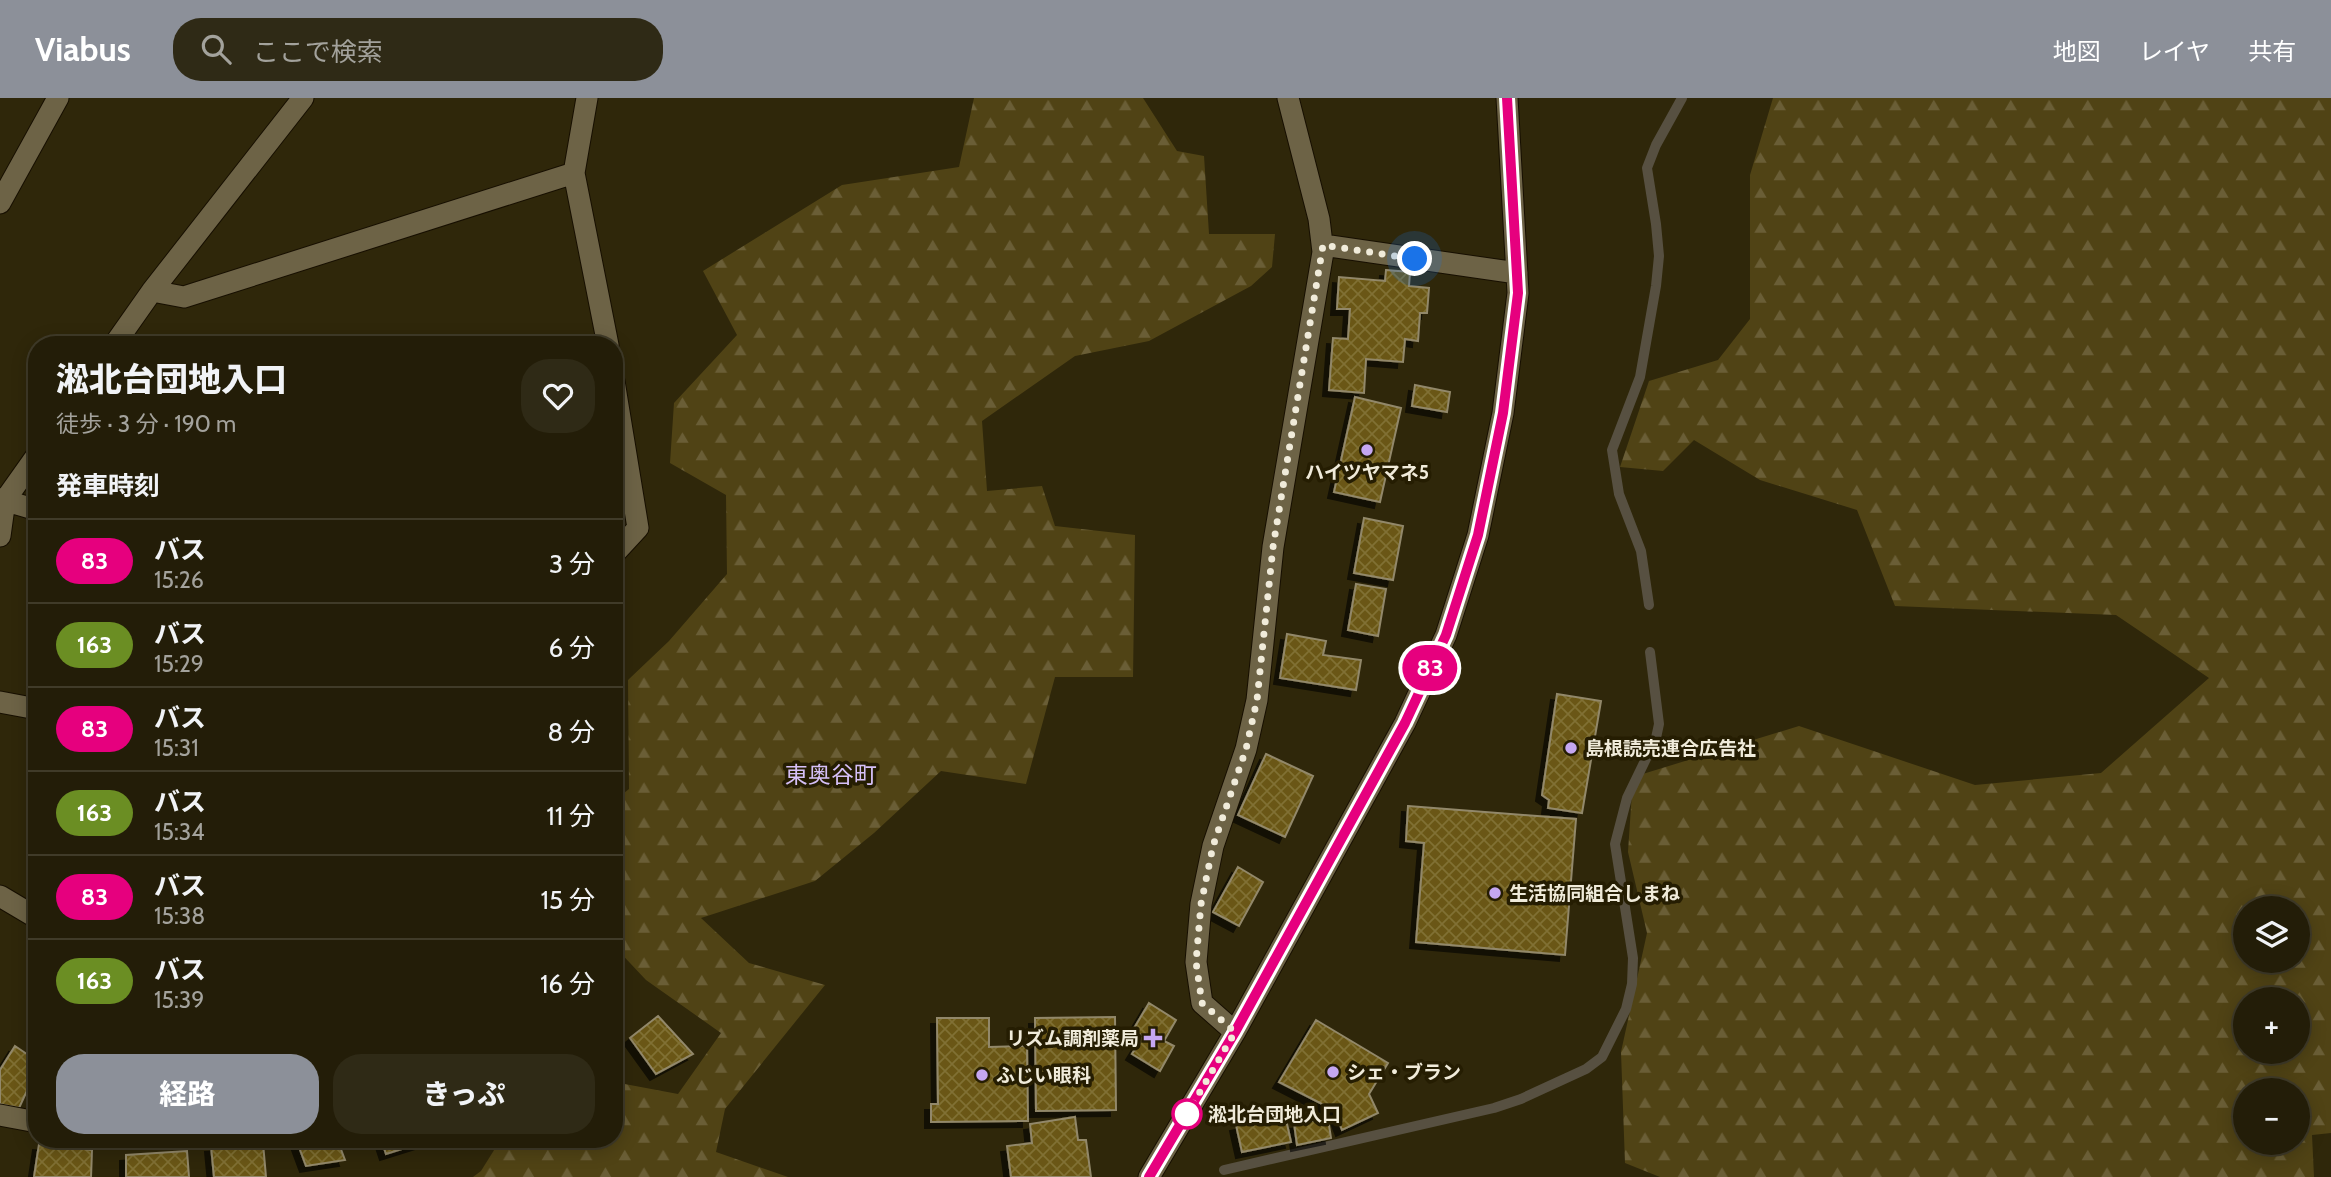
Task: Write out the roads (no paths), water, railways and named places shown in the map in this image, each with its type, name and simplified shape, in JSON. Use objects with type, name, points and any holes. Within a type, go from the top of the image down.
[{"type":"street","points":[[0,202],[58,98]]},
{"type":"street","points":[[120,336],[303,98]]},
{"type":"street","points":[[587,98],[574,173],[606,336]]},
{"type":"street","points":[[1235,1032],[1202,1003],[1196,962],[1199,915],[1213,846],[1246,749],[1257,700],[1273,547],[1323,245],[1288,98]]},
{"type":"street","points":[[1149,1177],[1235,1032],[1405,723],[1446,635],[1478,535],[1503,413],[1518,293],[1507,98]]},
{"type":"street","points":[[152,292],[184,297],[574,173]]},
{"type":"street","points":[[1323,245],[1517,273]]},
{"type":"street","points":[[623,436],[638,527],[623,543]]},
{"type":"street","points":[[0,536],[2,499],[28,466]]},
{"type":"street","points":[[2,499],[28,507]]},
{"type":"street","points":[[0,702],[28,707]]},
{"type":"street","points":[[0,896],[28,913]]},
{"type":"street","points":[[0,1115],[28,1120]]},
{"type":"waterway","points":[[1649,605],[1641,551],[1619,494],[1612,450],[1640,377],[1656,286],[1659,256],[1647,168],[1656,145],[1682,98]]},
{"type":"waterway","points":[[1224,1170],[1494,1108],[1521,1099],[1586,1069],[1602,1057],[1626,1009],[1632,984],[1633,958],[1615,844],[1627,798],[1656,738],[1659,724],[1650,652]]},
{"type":"place","name":"ハイツヤマネ5","points":[[1367,450]]},
{"type":"place","name":"島根読売連合広告社","points":[[1571,748]]},
{"type":"place","name":"生活協同組合しまね","points":[[1495,893]]},
{"type":"place","name":"リズム調剤薬局","points":[[1153,1038]]},
{"type":"place","name":"シェ・ブラン","points":[[1333,1072]]},
{"type":"place","name":"ふじい眼科","points":[[982,1075]]},
{"type":"place","name":"淞北台団地入口","points":[[1187,1114]]},
{"type":"district","name":"東奥谷町","points":[[831,775]]}]
